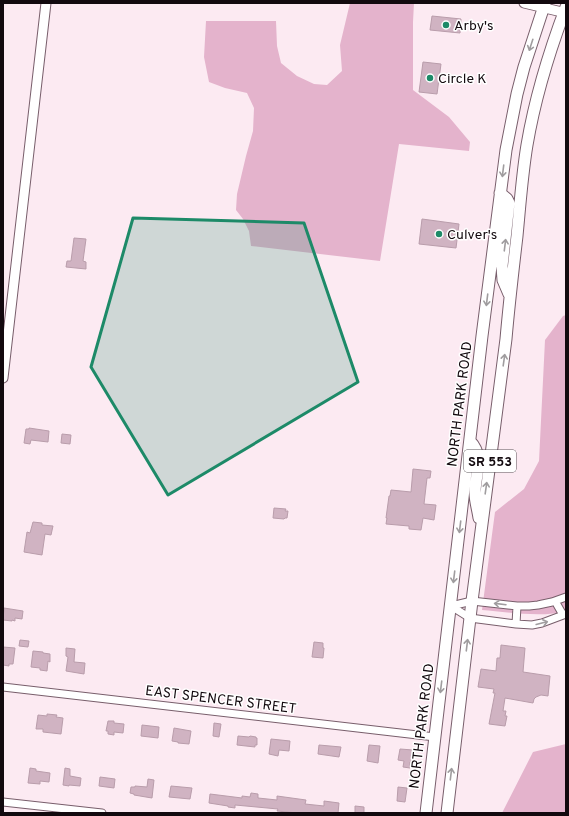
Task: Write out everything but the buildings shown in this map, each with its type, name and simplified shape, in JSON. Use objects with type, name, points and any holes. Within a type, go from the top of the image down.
[{"type":"main road","name":"NORTH PARK ROAD","points":[[426,813],[506,150],[524,67],[544,5]]},
{"type":"main road","name":"SR 553","points":[[447,813],[472,601],[506,338],[522,177],[527,145],[545,69],[552,44],[565,11]]},
{"type":"main road","points":[[500,193],[509,203],[502,266],[503,280],[510,297]]},
{"type":"main road","points":[[470,440],[476,446],[479,459],[475,493],[481,531]]},
{"type":"street","points":[[3,378],[46,3]]},
{"type":"street","points":[[524,3],[544,5],[565,11]]},
{"type":"street","points":[[451,606],[472,601],[517,606],[538,605],[566,597]]},
{"type":"street","points":[[451,606],[470,618],[532,625],[564,615],[555,601]]},
{"type":"street","points":[[516,624],[517,606]]},
{"type":"street","name":"EAST SPENCER STREET","points":[[3,687],[435,737]]},
{"type":"street","points":[[3,802],[41,810],[102,813]]},
{"type":"highlighted area","points":[[133,218],[304,223],[358,382],[168,495],[91,367]]},
{"type":"shaded area","points":[[350,3],[414,3],[413,90],[449,117],[470,142],[469,151],[399,144],[380,261],[251,246],[249,231],[243,219],[236,210],[237,194],[253,131],[254,108],[247,93],[225,88],[209,82],[204,57],[206,21],[276,21],[277,46],[281,63],[297,76],[314,84],[327,85],[342,71],[340,45]]},
{"type":"shaded area","points":[[566,315],[566,611],[536,614],[482,610],[495,512],[524,489],[539,461],[545,340],[563,316]]},
{"type":"shaded area","points":[[566,744],[566,813],[502,813],[533,752]]},
{"type":"place","name":"Arby's","points":[[446,25]]},
{"type":"place","name":"Circle K","points":[[430,78]]},
{"type":"place","name":"Culver's","points":[[439,234]]}]
